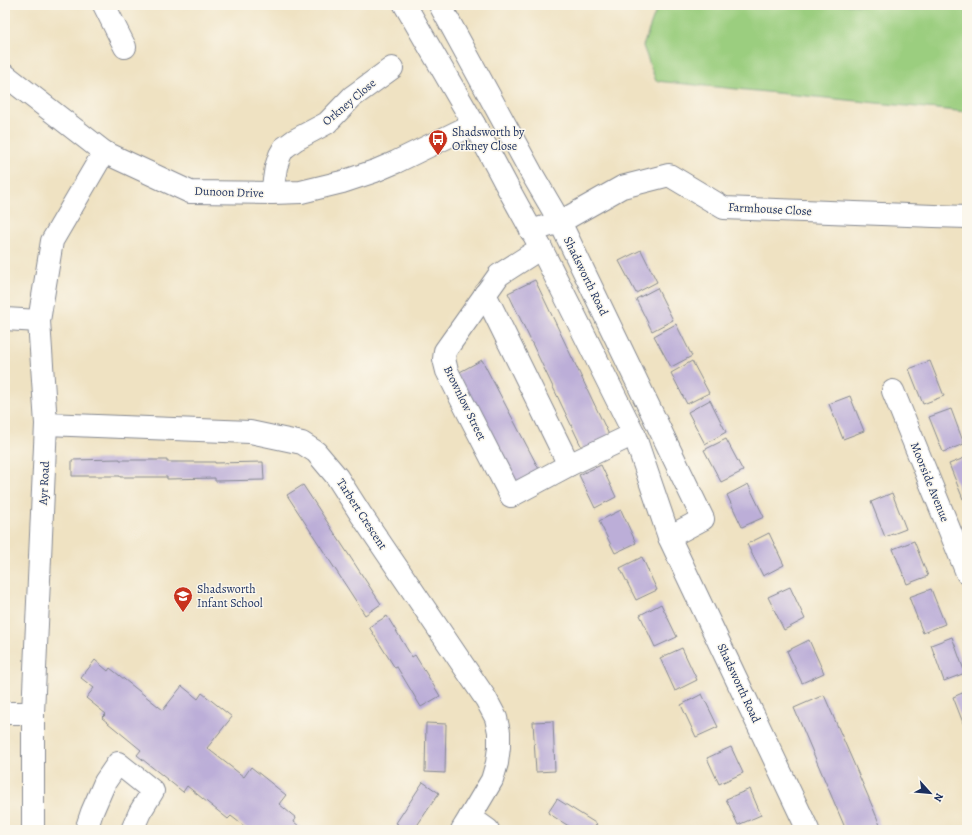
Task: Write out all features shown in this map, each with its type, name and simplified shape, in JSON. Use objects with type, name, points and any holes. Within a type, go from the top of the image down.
[{"type":"street","points":[[104,5],[125,47]]},
{"type":"street","name":"Shadsworth Road","points":[[405,5],[474,124],[536,240],[634,434],[669,537],[808,830]]},
{"type":"street","name":"Shadsworth Road","points":[[440,5],[532,174],[560,222],[703,519],[669,537]]},
{"type":"street","name":"Orkney Close","points":[[272,194],[276,167],[284,148],[295,140],[327,123],[352,97],[392,68]]},
{"type":"street","name":"Dunoon Drive","points":[[5,75],[104,152],[190,192],[272,194],[301,192],[342,182],[375,171],[474,124]]},
{"type":"street","name":"Ayr Road","points":[[33,830],[33,713],[46,424],[39,321],[52,241],[104,152]]},
{"type":"street","name":"Farmhouse Close","points":[[536,240],[560,222],[622,187],[669,175],[724,208],[967,217]]},
{"type":"street","name":"Brownlow Street","points":[[536,240],[499,275],[445,351],[444,359],[447,371],[456,392],[511,496],[570,465]]},
{"type":"street","points":[[485,294],[570,465],[634,434]]},
{"type":"street","points":[[5,319],[39,321]]},
{"type":"street","name":"Moorside Avenue","points":[[893,391],[967,573]]},
{"type":"street","name":"Tarbert Crescent","points":[[46,424],[250,432],[302,443],[316,452],[337,477],[486,699],[496,718],[499,732],[497,763],[492,780],[466,824],[488,830]]},
{"type":"street","points":[[5,713],[33,713]]},
{"type":"street","points":[[86,830],[105,782],[118,763],[153,791],[140,812],[132,830]]},
{"type":"green space","points":[[658,5],[967,5],[967,112],[656,81],[643,46]]},
{"type":"building","points":[[641,250],[657,282],[636,293],[619,261]]},
{"type":"building","points":[[535,280],[611,439],[584,452],[508,293]]},
{"type":"building","points":[[657,288],[673,320],[652,331],[636,299]]},
{"type":"building","points":[[676,324],[692,356],[671,367],[654,336]]},
{"type":"building","points":[[482,360],[540,471],[514,486],[456,374]]},
{"type":"building","points":[[692,361],[709,393],[687,404],[671,373]]},
{"type":"building","points":[[930,361],[944,396],[923,404],[909,369]]},
{"type":"building","points":[[850,396],[864,431],[843,439],[829,404]]},
{"type":"building","points":[[710,400],[726,432],[705,444],[688,412]]},
{"type":"building","points":[[951,409],[964,444],[943,452],[929,417]]},
{"type":"building","points":[[726,439],[743,471],[721,482],[704,450]]},
{"type":"building","points":[[967,457],[967,498],[963,499],[949,464]]},
{"type":"building","points":[[72,460],[167,460],[167,462],[263,462],[264,480],[215,481],[215,478],[167,479],[167,477],[72,476]]},
{"type":"building","points":[[601,465],[616,497],[595,508],[579,475]]},
{"type":"building","points":[[748,484],[764,517],[742,527],[727,495]]},
{"type":"building","points":[[303,485],[381,604],[365,615],[287,495]]},
{"type":"building","points":[[892,493],[906,529],[885,537],[871,502]]},
{"type":"building","points":[[621,510],[636,543],[615,553],[599,521]]},
{"type":"building","points":[[769,533],[784,565],[763,576],[747,544]]},
{"type":"building","points":[[914,541],[928,576],[907,584],[893,549]]},
{"type":"building","points":[[642,557],[657,590],[636,600],[620,568]]},
{"type":"building","points":[[790,587],[805,619],[784,630],[768,597]]},
{"type":"building","points":[[931,589],[945,624],[923,633],[909,597]]},
{"type":"building","points":[[661,604],[677,637],[655,647],[640,615]]},
{"type":"building","points":[[387,616],[412,657],[415,655],[440,696],[421,707],[397,667],[395,668],[369,627]]},
{"type":"building","points":[[952,637],[965,673],[944,681],[931,645]]},
{"type":"building","points":[[809,640],[824,673],[802,683],[787,651]]},
{"type":"building","points":[[682,648],[697,680],[675,691],[660,658]]},
{"type":"building","points":[[95,660],[108,671],[110,668],[163,710],[182,686],[198,699],[202,693],[232,717],[207,748],[244,777],[251,767],[286,795],[279,804],[296,818],[294,822],[304,830],[249,830],[231,816],[228,819],[187,786],[183,792],[137,755],[141,750],[102,718],[106,714],[86,698],[94,688],[81,678]]},
{"type":"building","points":[[967,691],[967,733],[953,697]]},
{"type":"building","points":[[702,694],[718,727],[696,737],[681,705]]},
{"type":"building","points":[[824,695],[882,830],[846,830],[794,708]]},
{"type":"building","points":[[553,721],[555,771],[536,772],[533,722]]},
{"type":"building","points":[[426,723],[446,724],[445,773],[425,772]]},
{"type":"building","points":[[731,747],[743,773],[719,784],[707,758]]},
{"type":"building","points":[[423,782],[439,793],[414,830],[394,830],[398,824],[396,823]]},
{"type":"building","points":[[750,789],[761,815],[738,825],[726,799]]},
{"type":"building","points":[[557,799],[597,824],[592,830],[575,830],[548,813]]},
{"type":"place","name":"Shadsworth by Orkney Close","points":[[438,156]]},
{"type":"place","name":"Shadsworth Infant School","points":[[183,613]]}]
